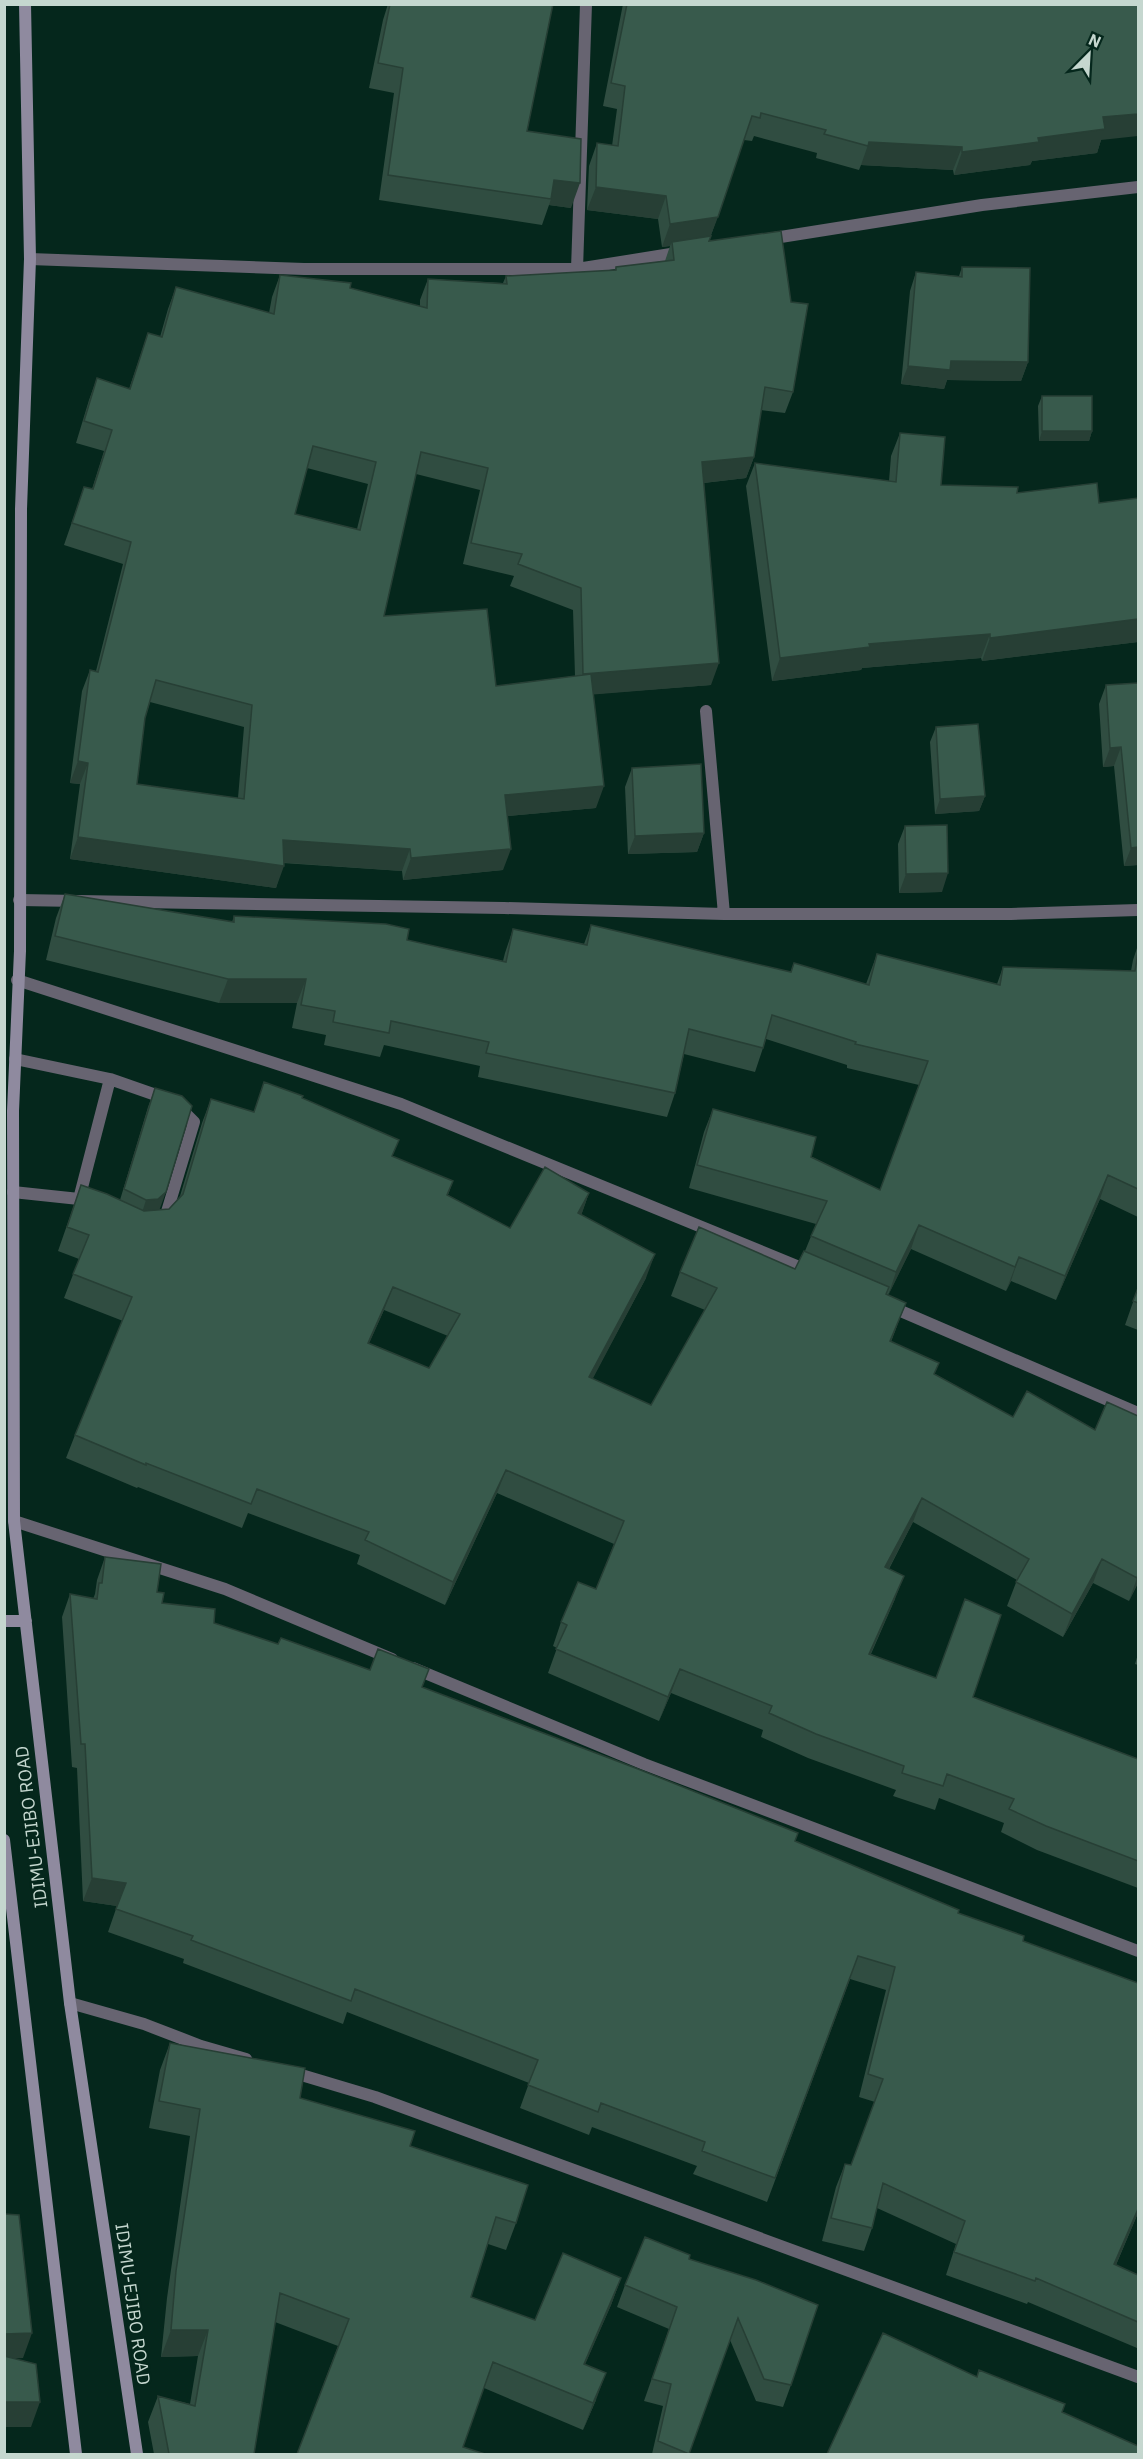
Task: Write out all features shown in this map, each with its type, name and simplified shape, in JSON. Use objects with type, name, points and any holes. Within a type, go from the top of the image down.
[{"type":"main road","name":"IDIMU-EJIBO ROAD","points":[[25,4],[30,259],[21,509],[20,951],[15,1059],[9,1111],[13,1192],[14,1521],[70,2003],[137,2454]]},
{"type":"main road","points":[[4,1621],[26,1621]]},
{"type":"main road","name":"IDIMU-EJIBO ROAD","points":[[4,1840],[76,2454]]},
{"type":"street","points":[[577,269],[586,4]]},
{"type":"street","points":[[751,242],[982,205],[1138,187]]},
{"type":"street","points":[[30,259],[304,269],[577,269],[693,251]]},
{"type":"street","points":[[705,711],[724,914]]},
{"type":"street","points":[[19,900],[724,914],[1011,914],[1138,910]]},
{"type":"street","points":[[17,980],[401,1104],[823,1277]]},
{"type":"street","points":[[15,1059],[110,1079],[173,1101],[194,1122],[166,1215],[155,1226],[146,1226]]},
{"type":"street","points":[[79,1199],[110,1079]]},
{"type":"street","points":[[13,1192],[79,1199],[99,1208]]},
{"type":"street","points":[[877,1301],[1138,1413]]},
{"type":"street","points":[[14,1521],[225,1589],[644,1764],[1138,1952]]},
{"type":"street","points":[[70,2003],[144,2024],[201,2046],[257,2062]]},
{"type":"street","points":[[279,2068],[375,2097],[1138,2377]]},
{"type":"building","points":[[390,4],[553,4],[527,131],[581,139],[580,183],[554,180],[551,199],[388,175],[403,68],[378,63]]},
{"type":"building","points":[[627,4],[1138,4],[1138,114],[1103,117],[1105,129],[1038,138],[1039,142],[962,152],[962,147],[869,142],[868,146],[824,134],[826,130],[761,113],[760,118],[752,116],[718,217],[670,224],[666,196],[596,187],[597,143],[618,146],[625,86],[611,83]]},
{"type":"building","points":[[781,231],[791,302],[808,304],[793,392],[765,387],[754,457],[702,462],[719,663],[583,674],[581,588],[518,564],[522,554],[471,543],[488,468],[421,452],[384,616],[487,609],[496,686],[591,674],[604,786],[505,795],[511,849],[411,858],[410,849],[283,840],[284,866],[78,837],[88,763],[78,761],[90,670],[98,672],[131,542],[72,523],[84,487],[93,489],[112,430],[84,421],[97,378],[130,389],[148,333],[162,337],[176,287],[274,314],[280,275],[351,283],[350,288],[427,308],[428,279],[507,284],[506,276],[616,270],[616,267],[674,260],[672,242],[711,236],[709,241]],"holes":[[[313,446],[376,462],[360,530],[295,514]],[[156,680],[252,705],[244,799],[137,784],[145,718]]]},
{"type":"building","points":[[962,267],[1030,268],[1028,362],[951,361],[950,370],[908,366],[916,272],[962,277]]},
{"type":"building","points":[[1042,396],[1092,396],[1092,431],[1042,431]]},
{"type":"building","points":[[900,433],[945,437],[941,485],[1018,487],[1017,493],[1097,483],[1099,503],[1138,498],[1138,619],[990,638],[990,634],[869,644],[870,647],[780,658],[755,463],[896,482]]},
{"type":"building","points":[[1138,683],[1138,847],[1131,848],[1121,747],[1110,748],[1106,685]]},
{"type":"building","points":[[978,724],[985,796],[940,799],[936,727]]},
{"type":"building","points":[[701,764],[704,833],[635,836],[632,768]]},
{"type":"building","points":[[947,825],[948,873],[906,874],[905,826]]},
{"type":"building","points":[[65,894],[234,922],[234,916],[386,924],[409,929],[407,940],[506,962],[513,929],[587,945],[591,925],[791,972],[794,963],[869,985],[877,954],[1000,985],[1003,967],[1135,971],[1138,952],[1138,1189],[1108,1175],[1065,1276],[1019,1257],[1015,1267],[919,1225],[896,1272],[811,1236],[827,1201],[697,1165],[713,1109],[816,1137],[811,1157],[880,1190],[928,1061],[855,1044],[856,1042],[772,1015],[763,1048],[689,1029],[675,1093],[486,1053],[489,1042],[391,1021],[389,1033],[333,1022],[335,1011],[301,1005],[306,979],[228,979],[55,936]]},
{"type":"building","points":[[264,1082],[303,1096],[302,1098],[399,1140],[392,1156],[453,1181],[447,1195],[510,1228],[545,1167],[589,1193],[578,1213],[655,1254],[589,1377],[651,1405],[717,1288],[680,1272],[699,1227],[795,1269],[804,1251],[889,1287],[886,1294],[906,1303],[890,1341],[939,1363],[934,1374],[1013,1417],[1027,1391],[1095,1430],[1107,1402],[1138,1416],[1137,1578],[1102,1559],[1072,1614],[1016,1582],[1029,1559],[922,1498],[885,1567],[904,1576],[869,1654],[936,1678],[965,1599],[1001,1615],[973,1697],[1138,1759],[1138,1861],[1046,1826],[1009,1809],[1014,1799],[947,1774],[943,1786],[902,1773],[904,1766],[816,1734],[769,1713],[772,1706],[680,1669],[668,1697],[556,1649],[567,1625],[561,1622],[578,1582],[596,1589],[624,1521],[506,1470],[453,1582],[365,1540],[369,1532],[257,1489],[251,1504],[146,1463],[146,1465],[75,1435],[132,1297],[73,1274],[89,1235],[67,1227],[81,1185],[144,1211],[169,1209],[183,1194],[211,1099],[254,1112]],"holes":[[[393,1287],[460,1314],[429,1368],[368,1343]]]},
{"type":"building","points":[[155,1088],[182,1096],[192,1106],[166,1192],[158,1199],[146,1200],[124,1189]]},
{"type":"building","points":[[1138,1288],[1138,1303],[1133,1301]]},
{"type":"building","points":[[105,1557],[161,1564],[157,1592],[164,1593],[162,1603],[215,1609],[214,1623],[278,1644],[281,1638],[370,1670],[378,1649],[429,1669],[422,1687],[798,1833],[795,1841],[959,1910],[958,1913],[1024,1936],[1023,1941],[1138,1983],[1138,2209],[1114,2264],[1138,2275],[1138,2322],[1036,2278],[1035,2281],[954,2252],[965,2221],[883,2183],[872,2228],[831,2218],[845,2164],[851,2165],[883,2079],[868,2074],[895,1967],[858,1956],[775,2178],[702,2151],[705,2142],[601,2103],[598,2112],[528,2085],[538,2060],[355,1989],[351,2001],[191,1940],[193,1936],[116,1909],[126,1883],[92,1878],[85,1744],[81,1744],[70,1594],[97,1599],[99,1583],[102,1583]]},
{"type":"building","points":[[170,2043],[305,2068],[300,2098],[415,2131],[410,2146],[528,2185],[516,2223],[496,2217],[471,2297],[535,2320],[563,2253],[621,2278],[584,2364],[606,2373],[593,2403],[493,2362],[463,2447],[485,2454],[297,2454],[349,2319],[280,2293],[254,2454],[169,2454],[158,2396],[195,2406],[208,2330],[171,2330],[176,2271],[200,2109],[159,2101]]},
{"type":"building","points":[[4,2214],[19,2215],[32,2333],[4,2334]]},
{"type":"building","points":[[645,2237],[690,2255],[689,2259],[756,2280],[818,2305],[791,2385],[764,2379],[738,2318],[689,2454],[658,2441],[671,2384],[652,2379],[677,2307],[625,2285]]},
{"type":"building","points":[[883,2333],[977,2377],[979,2370],[1065,2404],[1062,2412],[1138,2446],[1138,2454],[827,2454]]},
{"type":"building","points":[[4,2356],[36,2364],[40,2402],[4,2402]]}]
